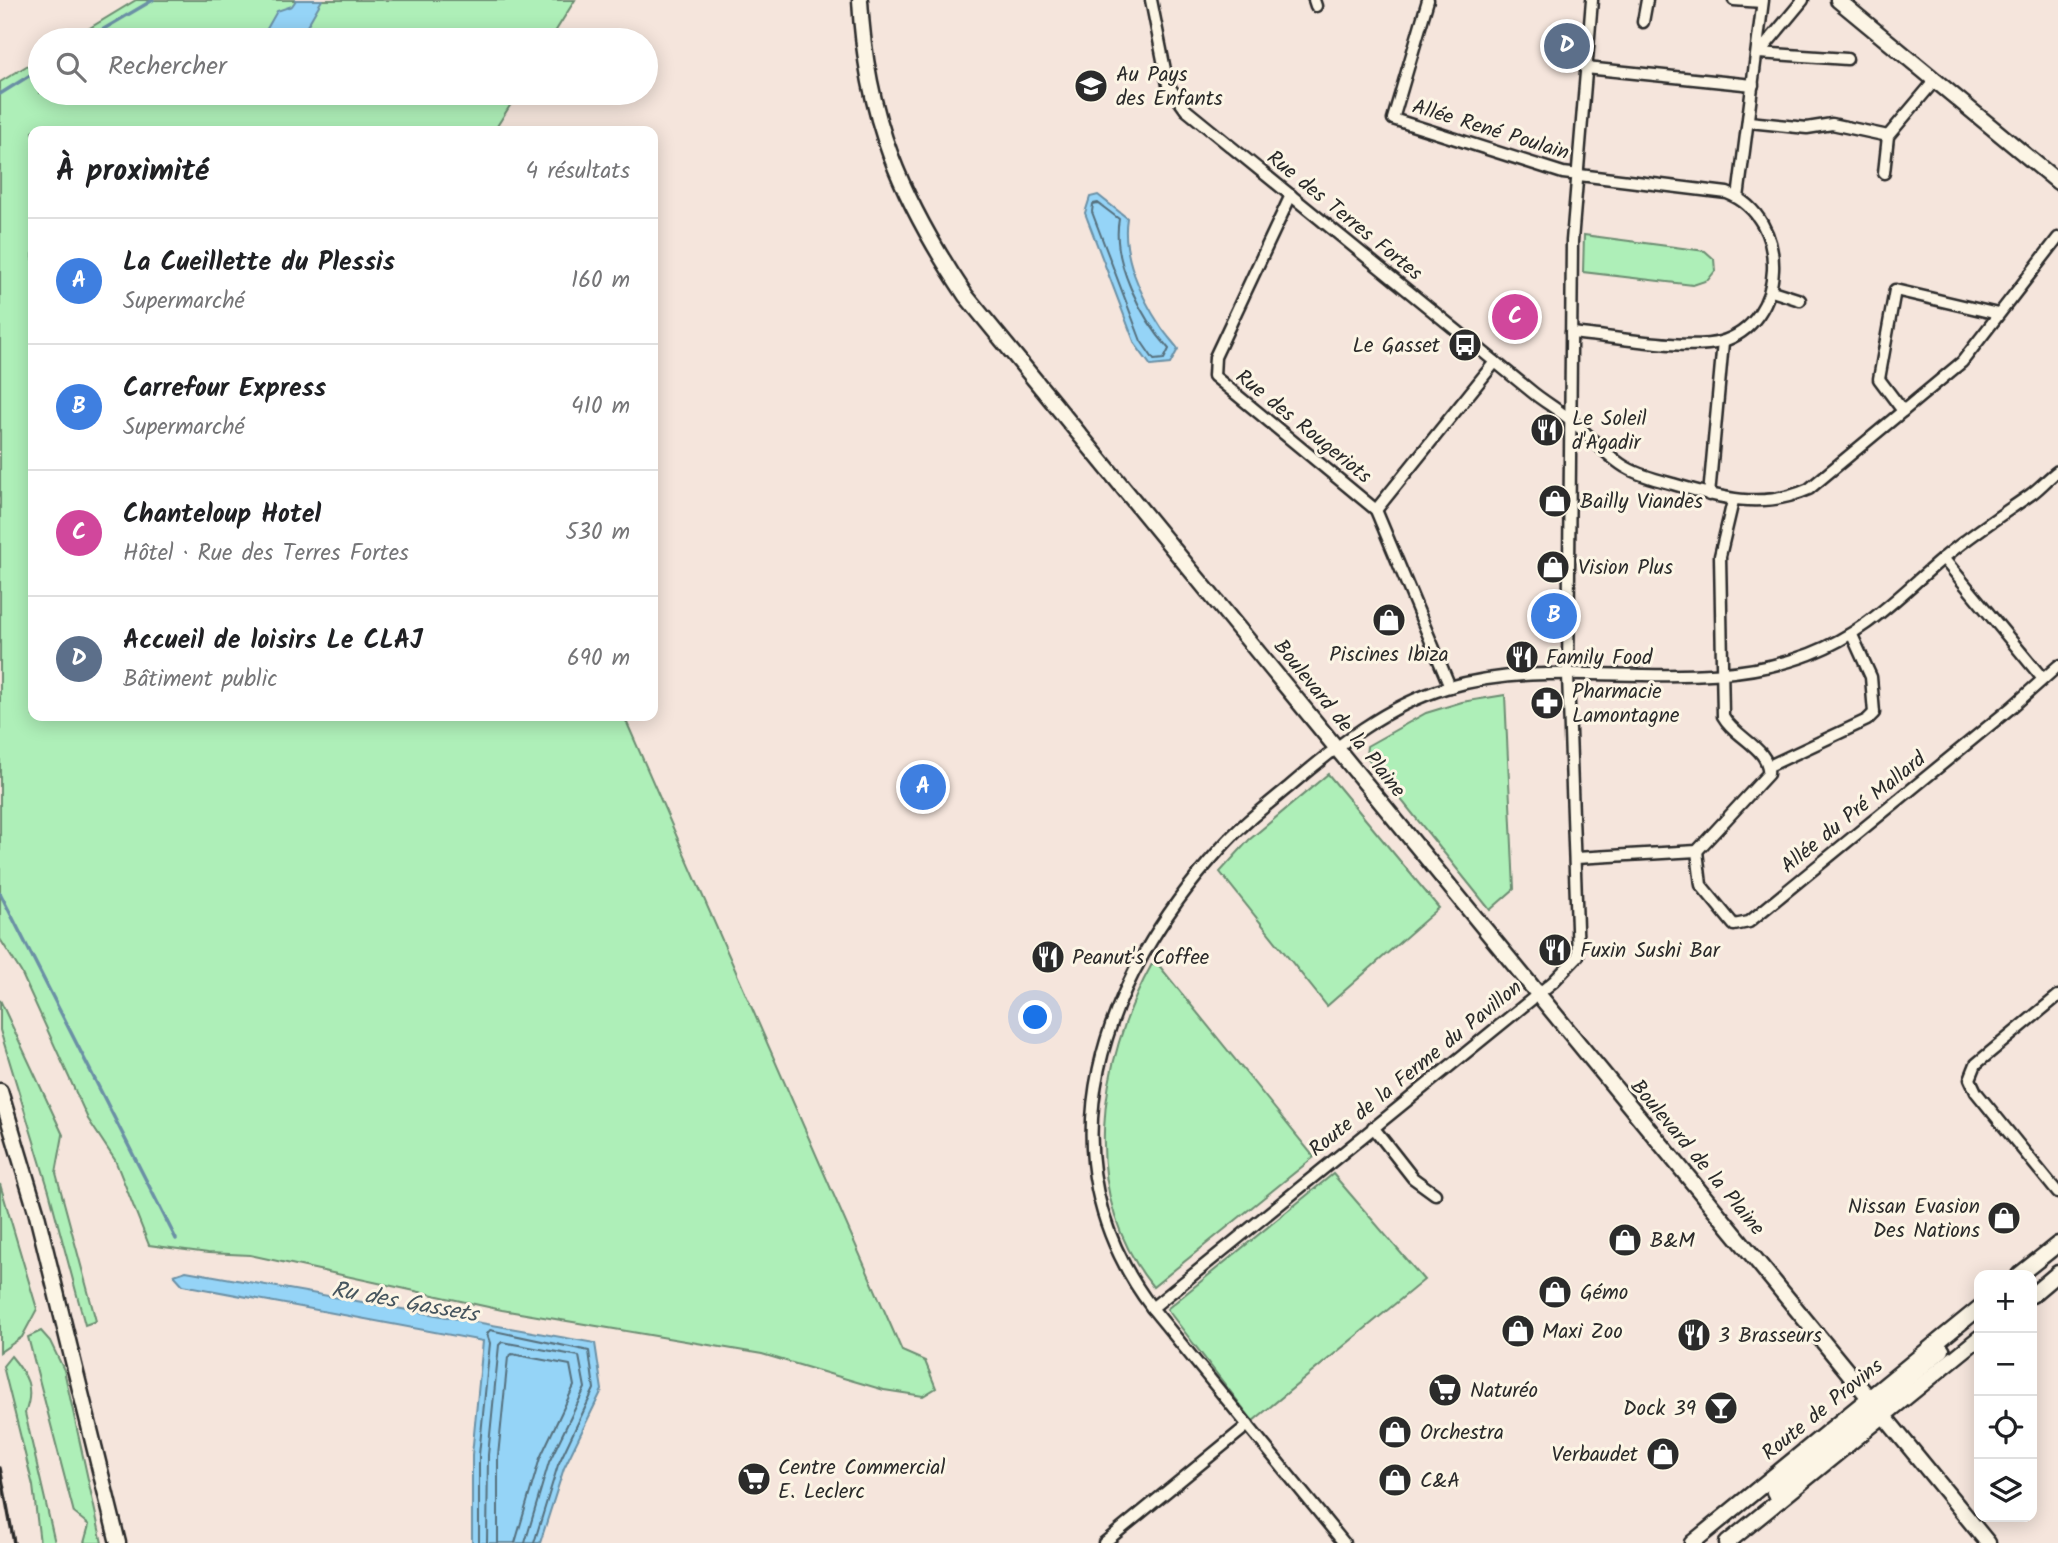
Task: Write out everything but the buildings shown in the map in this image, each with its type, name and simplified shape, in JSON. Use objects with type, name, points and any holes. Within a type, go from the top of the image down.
[{"type":"main road","name":"Boulevard de la Plaine","points":[[860,0],[869,83],[882,134],[915,216],[966,296],[1988,1543]]},
{"type":"main road","points":[[1838,0],[2058,182]]},
{"type":"main road","points":[[0,1091],[36,1211],[118,1543]]},
{"type":"main road","points":[[2025,1270],[2058,1244]]},
{"type":"main road","points":[[2037,1290],[2058,1273]]},
{"type":"main road","name":"Route de Provins","points":[[1727,1543],[1974,1312]]},
{"type":"main road","name":"Route de Provins","points":[[1692,1543],[1875,1407],[1974,1341]]},
{"type":"street","name":"Rue des Terres Fortes","points":[[1151,0],[1168,85],[1176,99],[1628,469],[1709,495],[1732,501],[1787,499],[1809,489],[1962,362],[2058,238]]},
{"type":"street","name":"Allée René Poulain","points":[[1428,0],[1393,119],[1576,175]]},
{"type":"street","name":"Route de la Ferme du Pavillon","points":[[1152,1308],[1538,993],[1578,956],[1568,675],[1571,333],[1576,175],[1592,0]]},
{"type":"street","points":[[1643,22],[1647,0]]},
{"type":"street","points":[[1734,0],[1763,1],[1738,198]]},
{"type":"street","points":[[1758,53],[1803,0]]},
{"type":"street","points":[[1758,53],[1847,60]]},
{"type":"street","points":[[1586,68],[1753,85]]},
{"type":"street","points":[[1884,173],[1888,136],[1936,79]]},
{"type":"street","points":[[1749,122],[1807,128],[1832,124],[1888,136]]},
{"type":"street","points":[[1571,333],[1692,344],[1723,342],[1746,327],[1763,308],[1772,291],[1774,260],[1769,237],[1738,198],[1717,191],[1576,175]]},
{"type":"street","name":"Rue des Rougeriots","points":[[1291,195],[1215,357],[1213,372],[1216,379],[1376,510],[1450,687]]},
{"type":"street","points":[[1903,411],[1879,379],[1895,290],[1998,314]]},
{"type":"street","points":[[1772,291],[1800,300]]},
{"type":"street","points":[[1709,495],[1723,342]]},
{"type":"street","points":[[1376,510],[1496,362]]},
{"type":"street","points":[[1344,1543],[1152,1308],[1127,1273],[1109,1234],[1092,1167],[1090,1115],[1104,1048],[1134,973],[1163,921],[1193,880],[1245,823],[1337,747],[1385,713],[1450,687],[1508,676],[1721,672],[1784,662],[1852,635],[1872,623],[1943,558],[2056,477]]},
{"type":"street","points":[[1576,858],[1697,852],[1768,775],[1769,766],[1764,755],[1730,729],[1723,716],[1720,556],[1732,501]]},
{"type":"street","points":[[1943,558],[2043,679]]},
{"type":"street","points":[[1769,766],[1867,720],[1874,713],[1871,677],[1852,635]]},
{"type":"street","name":"Allée du Pré Mallard","points":[[1697,852],[1701,885],[1734,925],[1749,922],[2058,666]]},
{"type":"street","points":[[2058,996],[1976,1064],[1970,1079],[1976,1092],[2058,1194]]},
{"type":"street","points":[[1373,1127],[1413,1178],[1435,1194]]},
{"type":"street","points":[[1104,1543],[1248,1425]]},
{"type":"green space","points":[[136,0],[575,0],[558,28],[90,28]]},
{"type":"green space","points":[[28,65],[28,105],[510,105],[497,126],[28,126],[28,721],[626,721],[902,1351],[925,1361],[936,1388],[923,1396],[884,1390],[762,1354],[502,1310],[250,1255],[208,1253],[149,1245],[115,1160],[88,1119],[21,972],[0,939],[0,82]]},
{"type":"green space","points":[[1584,235],[1705,251],[1714,259],[1715,271],[1708,280],[1693,285],[1583,272]]},
{"type":"green space","points":[[1505,695],[1514,889],[1490,910],[1366,756],[1367,746],[1426,713],[1462,702]]},
{"type":"green space","points":[[1328,774],[1439,908],[1327,1006],[1220,872],[1249,840]]},
{"type":"green space","points":[[1157,963],[1314,1157],[1153,1287],[1129,1250],[1114,1211],[1105,1170],[1104,1127],[1109,1085],[1119,1043],[1133,1002],[1152,964]]},
{"type":"green space","points":[[0,1000],[63,1135],[56,1173],[96,1321],[85,1325],[49,1191],[0,1030]]},
{"type":"green space","points":[[1333,1174],[1424,1280],[1253,1421],[1167,1309]]},
{"type":"green space","points":[[0,1184],[37,1309],[22,1337],[0,1352]]},
{"type":"green space","points":[[41,1331],[50,1341],[64,1370],[102,1543],[84,1543],[89,1525],[74,1513],[28,1337]]},
{"type":"green space","points":[[11,1356],[28,1382],[29,1396],[25,1413],[55,1543],[40,1543],[33,1486],[3,1366]]},
{"type":"water","points":[[296,0],[322,0],[306,28],[267,28],[277,11],[292,6]]},
{"type":"water","points":[[1098,195],[1127,218],[1127,246],[1134,275],[1154,315],[1178,349],[1170,364],[1151,366],[1135,344],[1085,213],[1090,197]]},
{"type":"water","points":[[186,1271],[595,1343],[602,1390],[564,1468],[540,1543],[472,1543],[472,1455],[483,1341],[183,1285],[174,1275]]},
{"type":"waterway","points":[[105,28],[153,0]]},
{"type":"waterway","points":[[0,94],[28,76]]},
{"type":"waterway","name":"Ru des Gassets","points":[[0,893],[176,1239]]},
{"type":"railway","points":[[0,1468],[14,1543]]},
{"type":"place","name":"Accueil de loisirs Le CLAJ","points":[[1567,46]]},
{"type":"place","name":"Au Pays des Enfants","points":[[1091,86]]},
{"type":"place","name":"Chanteloup Hotel","points":[[1515,317]]},
{"type":"place","name":"Le Gasset","points":[[1465,345]]},
{"type":"place","name":"Le Soleil d'Agadir","points":[[1547,430]]},
{"type":"place","name":"Bailly Viandes","points":[[1555,501]]},
{"type":"place","name":"Vision Plus","points":[[1553,567]]},
{"type":"place","name":"Carrefour Express","points":[[1554,616]]},
{"type":"place","name":"Piscines Ibiza","points":[[1389,620]]},
{"type":"place","name":"Family Food","points":[[1522,657]]},
{"type":"place","name":"Pharmacie Lamontagne","points":[[1547,703]]},
{"type":"place","name":"La Cueillette du Plessis","points":[[923,787]]},
{"type":"place","name":"Fuxin Sushi Bar","points":[[1555,950]]},
{"type":"place","name":"Peanut's Coffee","points":[[1048,957]]},
{"type":"place","name":"Nissan Evasion Des Nations","points":[[2004,1218]]},
{"type":"place","name":"B&M","points":[[1625,1240]]},
{"type":"place","name":"Gémo","points":[[1555,1292]]},
{"type":"place","name":"Maxi Zoo","points":[[1518,1331]]},
{"type":"place","name":"3 Brasseurs","points":[[1694,1335]]},
{"type":"place","name":"Naturéo","points":[[1445,1390]]},
{"type":"place","name":"Dock 39","points":[[1721,1408]]},
{"type":"place","name":"Orchestra","points":[[1395,1432]]},
{"type":"place","name":"Verbaudet","points":[[1663,1454]]},
{"type":"place","name":"Centre Commercial E. Leclerc","points":[[754,1479]]},
{"type":"place","name":"C&A","points":[[1395,1480]]}]
